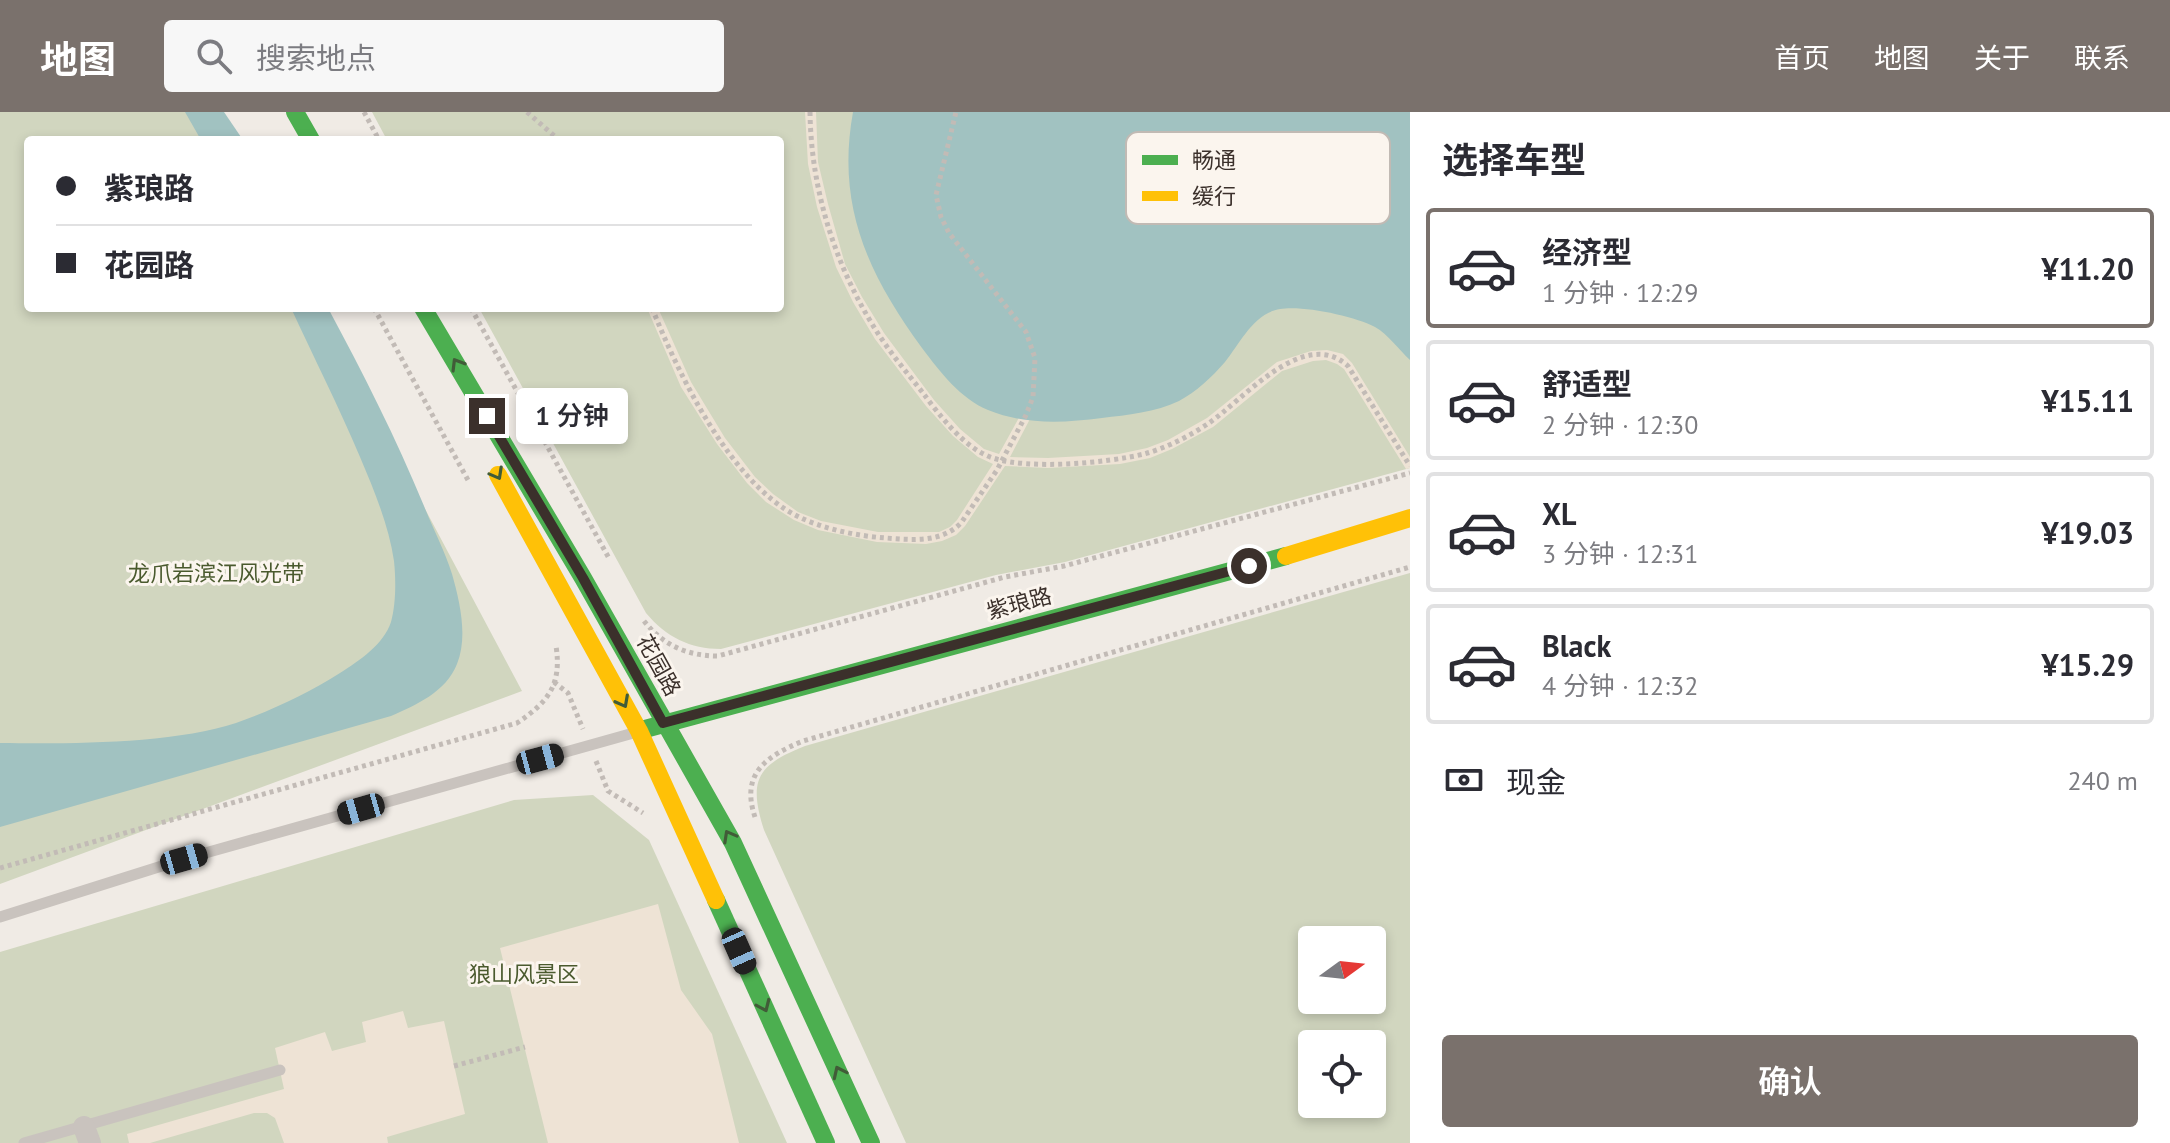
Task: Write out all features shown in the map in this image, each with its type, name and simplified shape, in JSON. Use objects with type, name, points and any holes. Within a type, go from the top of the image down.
[{"type":"main road","points":[[295,112],[309,136]]},
{"type":"main road","points":[[314,112],[327,136]]},
{"type":"main road","points":[[407,312],[451,391]]},
{"type":"main road","name":"花园路","points":[[425,312],[583,578],[733,843],[871,1143]]},
{"type":"main road","points":[[489,460],[639,731],[826,1143]]},
{"type":"main road","name":"紫琅路","points":[[639,731],[1308,550],[1410,518]]},
{"type":"lane","points":[[0,917],[184,859],[639,731]]},
{"type":"lane","points":[[24,1143],[87,1135],[280,1070]]},
{"type":"path","points":[[364,112],[377,136]]},
{"type":"path","points":[[527,112],[554,136]]},
{"type":"path","points":[[810,112],[813,163],[841,266],[879,336],[956,433],[981,453],[1002,460],[1048,463],[1120,459],[1149,453],[1210,422],[1279,367],[1312,356],[1327,355],[1340,359],[1348,366],[1410,466]]},
{"type":"path","points":[[654,312],[686,385],[721,441],[769,498],[796,516],[820,526],[877,537],[926,539],[953,531],[1018,431],[1033,397],[1035,358],[1031,342],[949,233],[938,207],[939,180],[956,112]]},
{"type":"path","points":[[376,312],[472,487]]},
{"type":"path","points":[[473,312],[612,564]]},
{"type":"path","points":[[642,618],[665,642],[682,651],[718,656],[1005,577],[1064,566],[1410,473]]},
{"type":"path","points":[[756,820],[751,790],[763,762],[803,741],[1410,567]]},
{"type":"path","points":[[0,868],[517,723],[548,699],[558,671],[556,641]]},
{"type":"path","points":[[554,682],[568,693],[608,791],[650,819]]},
{"type":"path","points":[[454,1066],[525,1047]]},
{"type":"green space","name":"龙爪岩滨江风光带","points":[[0,112],[211,112],[225,136],[24,136],[24,312],[320,312],[522,691],[0,884]]},
{"type":"green space","points":[[372,112],[1410,112],[1410,468],[1065,562],[996,575],[721,649],[689,644],[670,635],[646,613],[481,312],[784,312],[784,136],[385,136]]},
{"type":"green space","points":[[1410,573],[1410,1143],[906,1143],[764,830],[757,798],[760,776],[776,760],[789,753]]},
{"type":"green space","name":"狼山风景区","points":[[593,795],[649,840],[787,1143],[0,1143],[0,952],[514,800]]},
{"type":"shaded area","points":[[805,112],[816,112],[818,162],[845,264],[884,333],[934,400],[960,429],[984,449],[999,454],[1021,414],[1031,417],[1010,457],[1119,454],[1147,448],[1207,418],[1277,362],[1311,351],[1327,350],[1343,354],[1352,363],[1410,457],[1410,468],[1406,469],[1344,369],[1326,360],[1313,361],[1282,371],[1213,427],[1150,458],[1120,464],[1048,468],[1005,466],[965,526],[956,535],[942,541],[926,544],[877,542],[818,530],[794,520],[766,502],[717,444],[681,387],[649,312],[660,312],[691,382],[725,438],[755,477],[798,512],[821,521],[878,532],[939,532],[957,520],[993,464],[978,457],[953,436],[875,339],[836,267],[817,207],[808,164]]},
{"type":"shaded area","points":[[658,904],[681,990],[712,1034],[739,1143],[548,1143],[500,948]]},
{"type":"shaded area","points":[[403,1011],[408,1028],[444,1021],[465,1114],[387,1137],[388,1143],[284,1143],[275,1118],[267,1113],[254,1113],[150,1143],[129,1143],[127,1134],[284,1089],[275,1048],[325,1032],[332,1051],[366,1042],[362,1022]]},
{"type":"water","points":[[185,112],[224,112],[240,136],[199,136]]},
{"type":"water","points":[[853,112],[1410,112],[1410,360],[1384,334],[1366,323],[1314,310],[1280,309],[1255,323],[1209,379],[1170,405],[1131,414],[1059,422],[1016,418],[988,410],[960,392],[936,366],[886,293],[861,238],[853,208],[849,146]]},
{"type":"water","points":[[293,312],[330,312],[379,406],[446,557],[458,596],[462,642],[457,664],[446,682],[429,696],[391,716],[0,827],[0,743],[88,743],[151,739],[211,730],[290,701],[355,663],[383,638],[394,608],[392,548],[371,482]]},
{"type":"traffic: fast","points":[[295,112],[309,136]]},
{"type":"traffic: fast","points":[[425,312],[583,578],[733,843],[871,1143]]},
{"type":"traffic: fast","points":[[645,729],[1286,556]]},
{"type":"traffic: fast","points":[[716,900],[826,1143]]},
{"type":"traffic: slow","points":[[498,475],[639,731],[716,900]]},
{"type":"traffic: slow","points":[[1286,556],[1410,518]]},
{"type":"route","points":[[487,416],[583,578],[663,723],[1249,566]]}]
